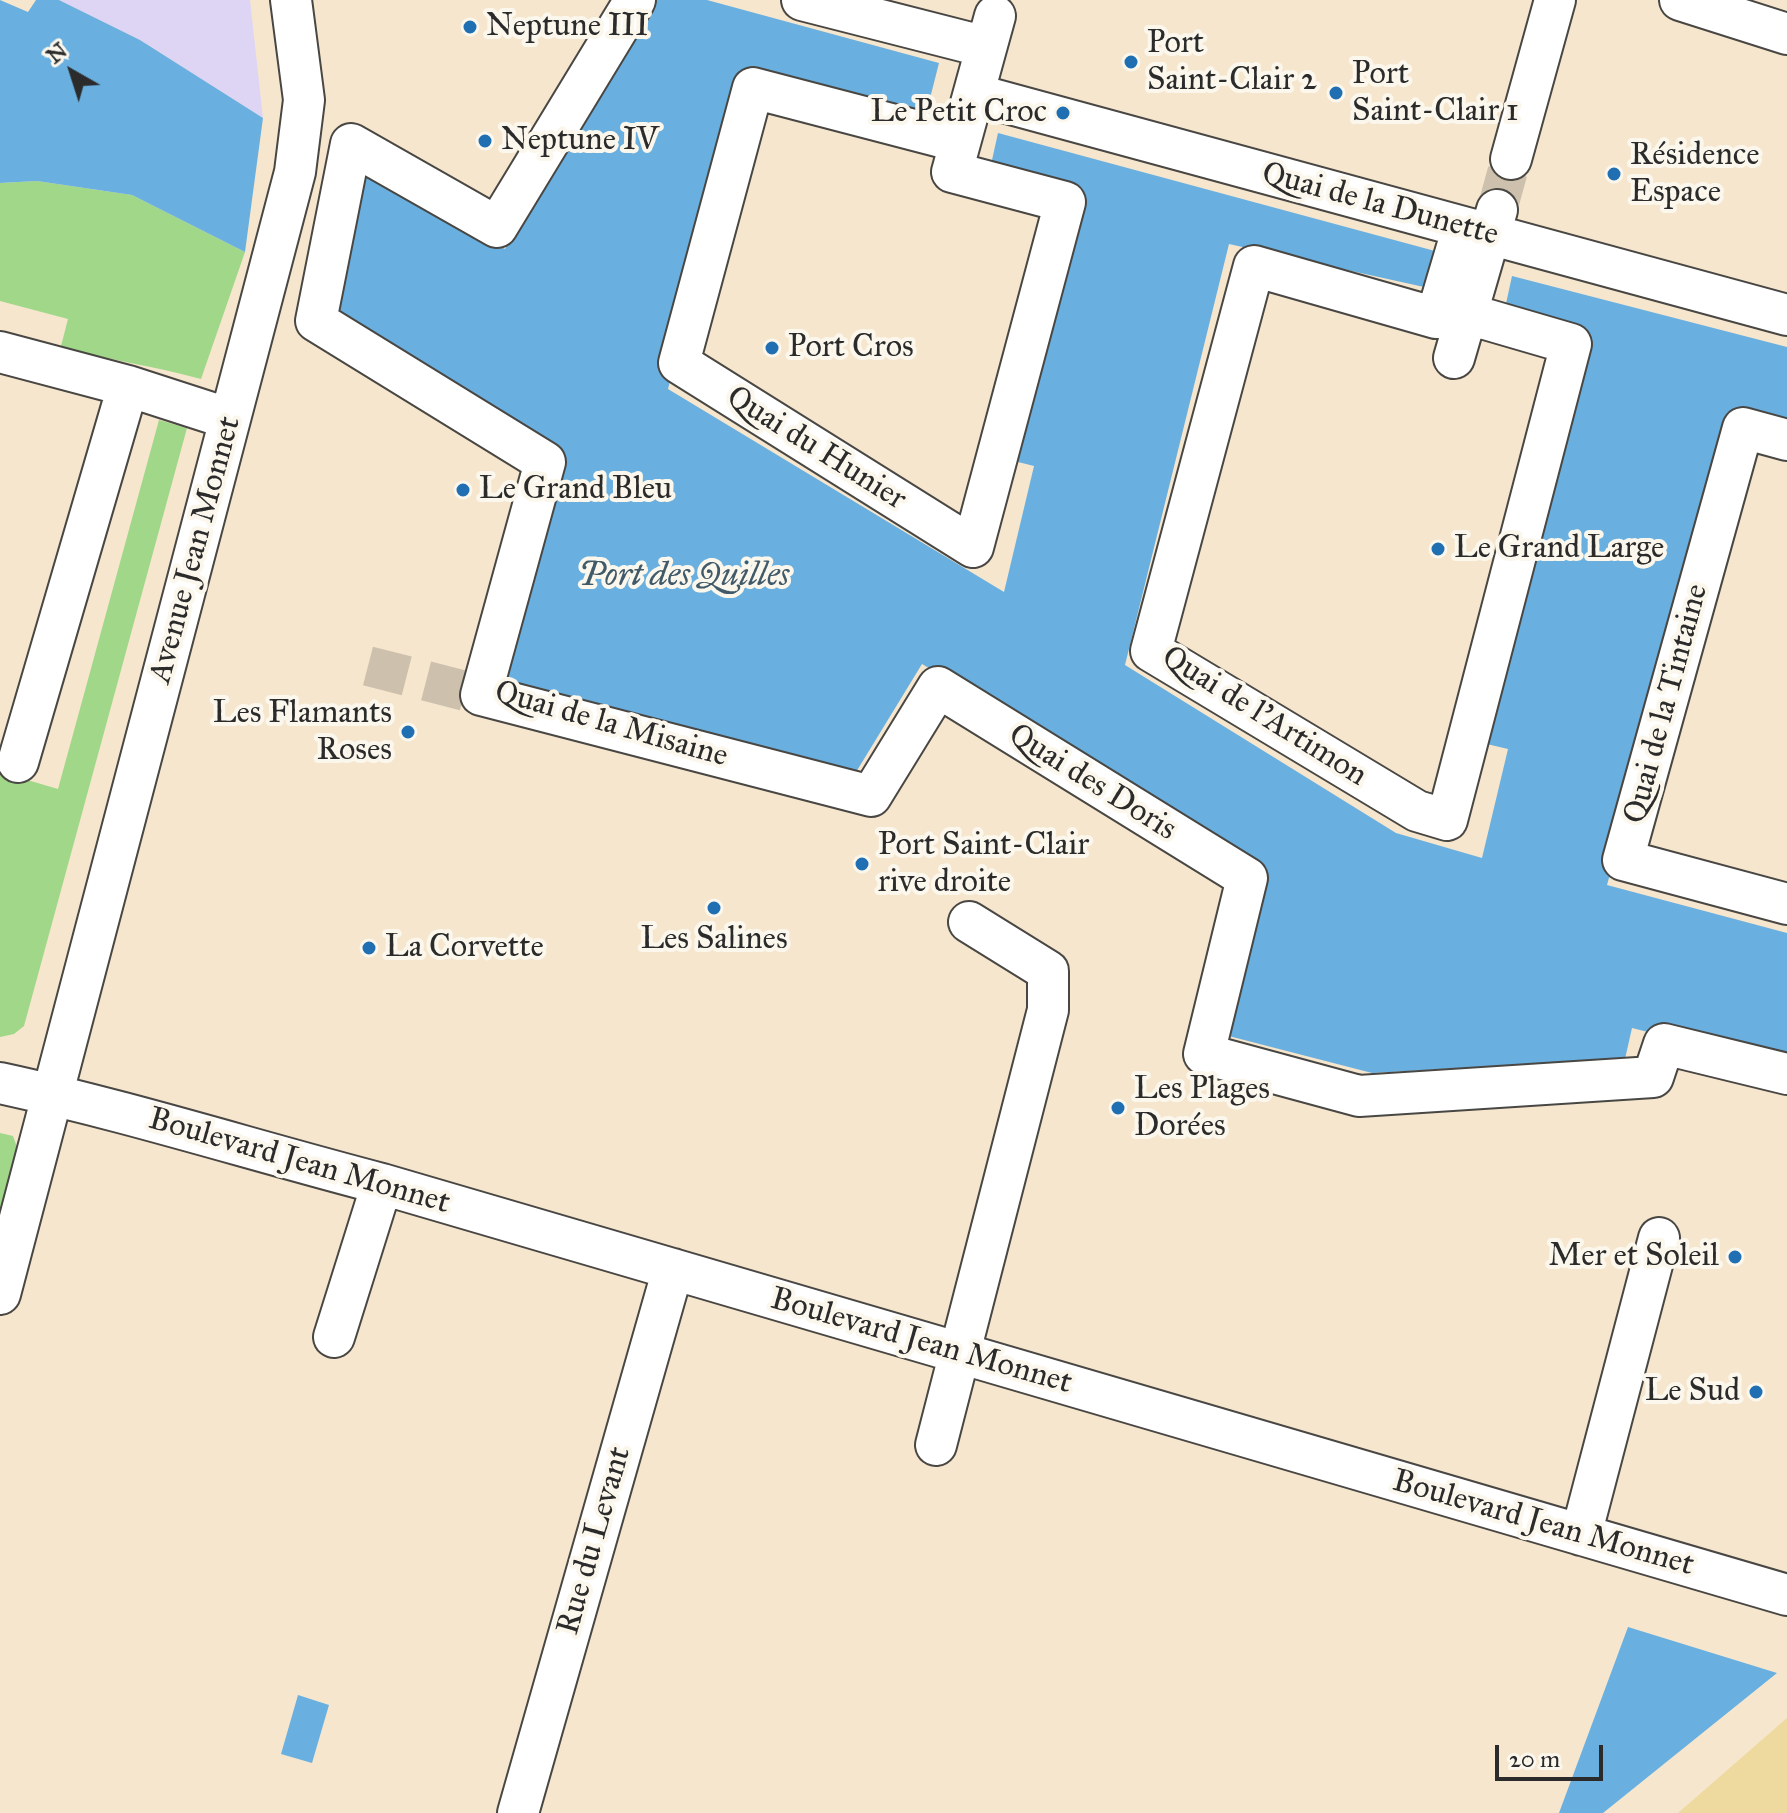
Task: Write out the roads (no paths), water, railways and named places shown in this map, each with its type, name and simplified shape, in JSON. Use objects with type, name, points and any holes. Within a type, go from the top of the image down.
[{"type":"street","name":"Avenue Jean Monnet","points":[[0,1294],[295,172],[304,100],[291,0]]},
{"type":"street","name":"Quai de la Misaine","points":[[635,0],[497,227],[351,144],[316,321],[545,462],[481,695],[871,796],[938,687]]},
{"type":"street","points":[[802,0],[991,31],[956,157]]},
{"type":"street","points":[[1511,159],[1555,0]]},
{"type":"street","points":[[1680,0],[1787,34]]},
{"type":"street","name":"Quai du Hunier","points":[[753,88],[956,157],[1065,202],[973,547],[679,363],[753,88]]},
{"type":"street","name":"Quai de la Dunette","points":[[974,94],[1484,224],[1787,315]]},
{"type":"street","points":[[1454,358],[1468,314],[1484,224]]},
{"type":"street","name":"Quai de l'Artimon","points":[[1468,314],[1571,344],[1447,820],[1417,811],[1151,651],[1254,266],[1436,318],[1484,224]]},
{"type":"street","points":[[0,352],[128,386],[230,419]]},
{"type":"street","points":[[18,762],[128,386]]},
{"type":"street","name":"Quai de la Tintaine","points":[[1787,440],[1743,428],[1623,860],[1787,904]]},
{"type":"street","name":"Quai des Doris","points":[[938,687],[1247,878],[1204,1054],[1359,1096],[1653,1077],[1664,1044],[1787,1074]]},
{"type":"street","points":[[936,1445],[1048,1010],[1048,971],[969,922]]},
{"type":"street","name":"Boulevard Jean Monnet","points":[[0,1083],[382,1184],[1787,1595]]},
{"type":"street","points":[[334,1337],[382,1184]]},
{"type":"street","points":[[1581,1535],[1659,1238]]},
{"type":"street","name":"Rue du Levant","points":[[518,1813],[673,1269]]},
{"type":"water","points":[[0,0],[28,12],[36,0],[59,0],[140,40],[263,118],[245,252],[132,195],[37,181],[0,183]]},
{"type":"water","name":"Port des Quilles","points":[[657,0],[707,0],[939,63],[923,126],[746,78],[668,389],[1004,592],[1034,466],[1002,458],[1071,193],[990,169],[998,133],[1435,251],[1424,287],[1229,244],[1125,665],[1396,833],[1482,858],[1508,749],[1474,741],[1583,336],[1504,313],[1512,276],[1787,347],[1787,429],[1735,417],[1607,885],[1787,933],[1787,1067],[1632,1028],[1625,1059],[1372,1073],[1217,1033],[1258,864],[922,664],[850,782],[497,683],[561,452],[323,316],[361,168],[505,249]]},
{"type":"water","points":[[1628,1627],[1777,1673],[1603,1813],[1559,1813]]},
{"type":"water","points":[[298,1695],[329,1705],[312,1763],[281,1754]]},
{"type":"tunnel","points":[[1497,210],[1511,159]]},
{"type":"tunnel","points":[[368,666],[481,695]]},
{"type":"place","name":"Neptune III","points":[[470,27]]},
{"type":"place","name":"Port Saint-Clair 2","points":[[1131,62]]},
{"type":"place","name":"Port Saint-Clair 1","points":[[1336,93]]},
{"type":"place","name":"Le Petit Croc","points":[[1063,113]]},
{"type":"place","name":"Neptune IV","points":[[485,141]]},
{"type":"place","name":"Résidence Espace","points":[[1614,174]]},
{"type":"place","name":"Port Cros","points":[[772,348]]},
{"type":"place","name":"Le Grand Bleu","points":[[463,490]]},
{"type":"place","name":"Le Grand Large","points":[[1438,549]]},
{"type":"place","name":"Les Flamants Roses","points":[[408,732]]},
{"type":"place","name":"Port Saint-Clair rive droite","points":[[862,864]]},
{"type":"place","name":"Les Salines","points":[[714,908]]},
{"type":"place","name":"La Corvette","points":[[369,948]]},
{"type":"place","name":"Les Plages Dorées","points":[[1118,1108]]},
{"type":"place","name":"Mer et Soleil","points":[[1735,1257]]},
{"type":"place","name":"Le Sud","points":[[1756,1392]]}]
